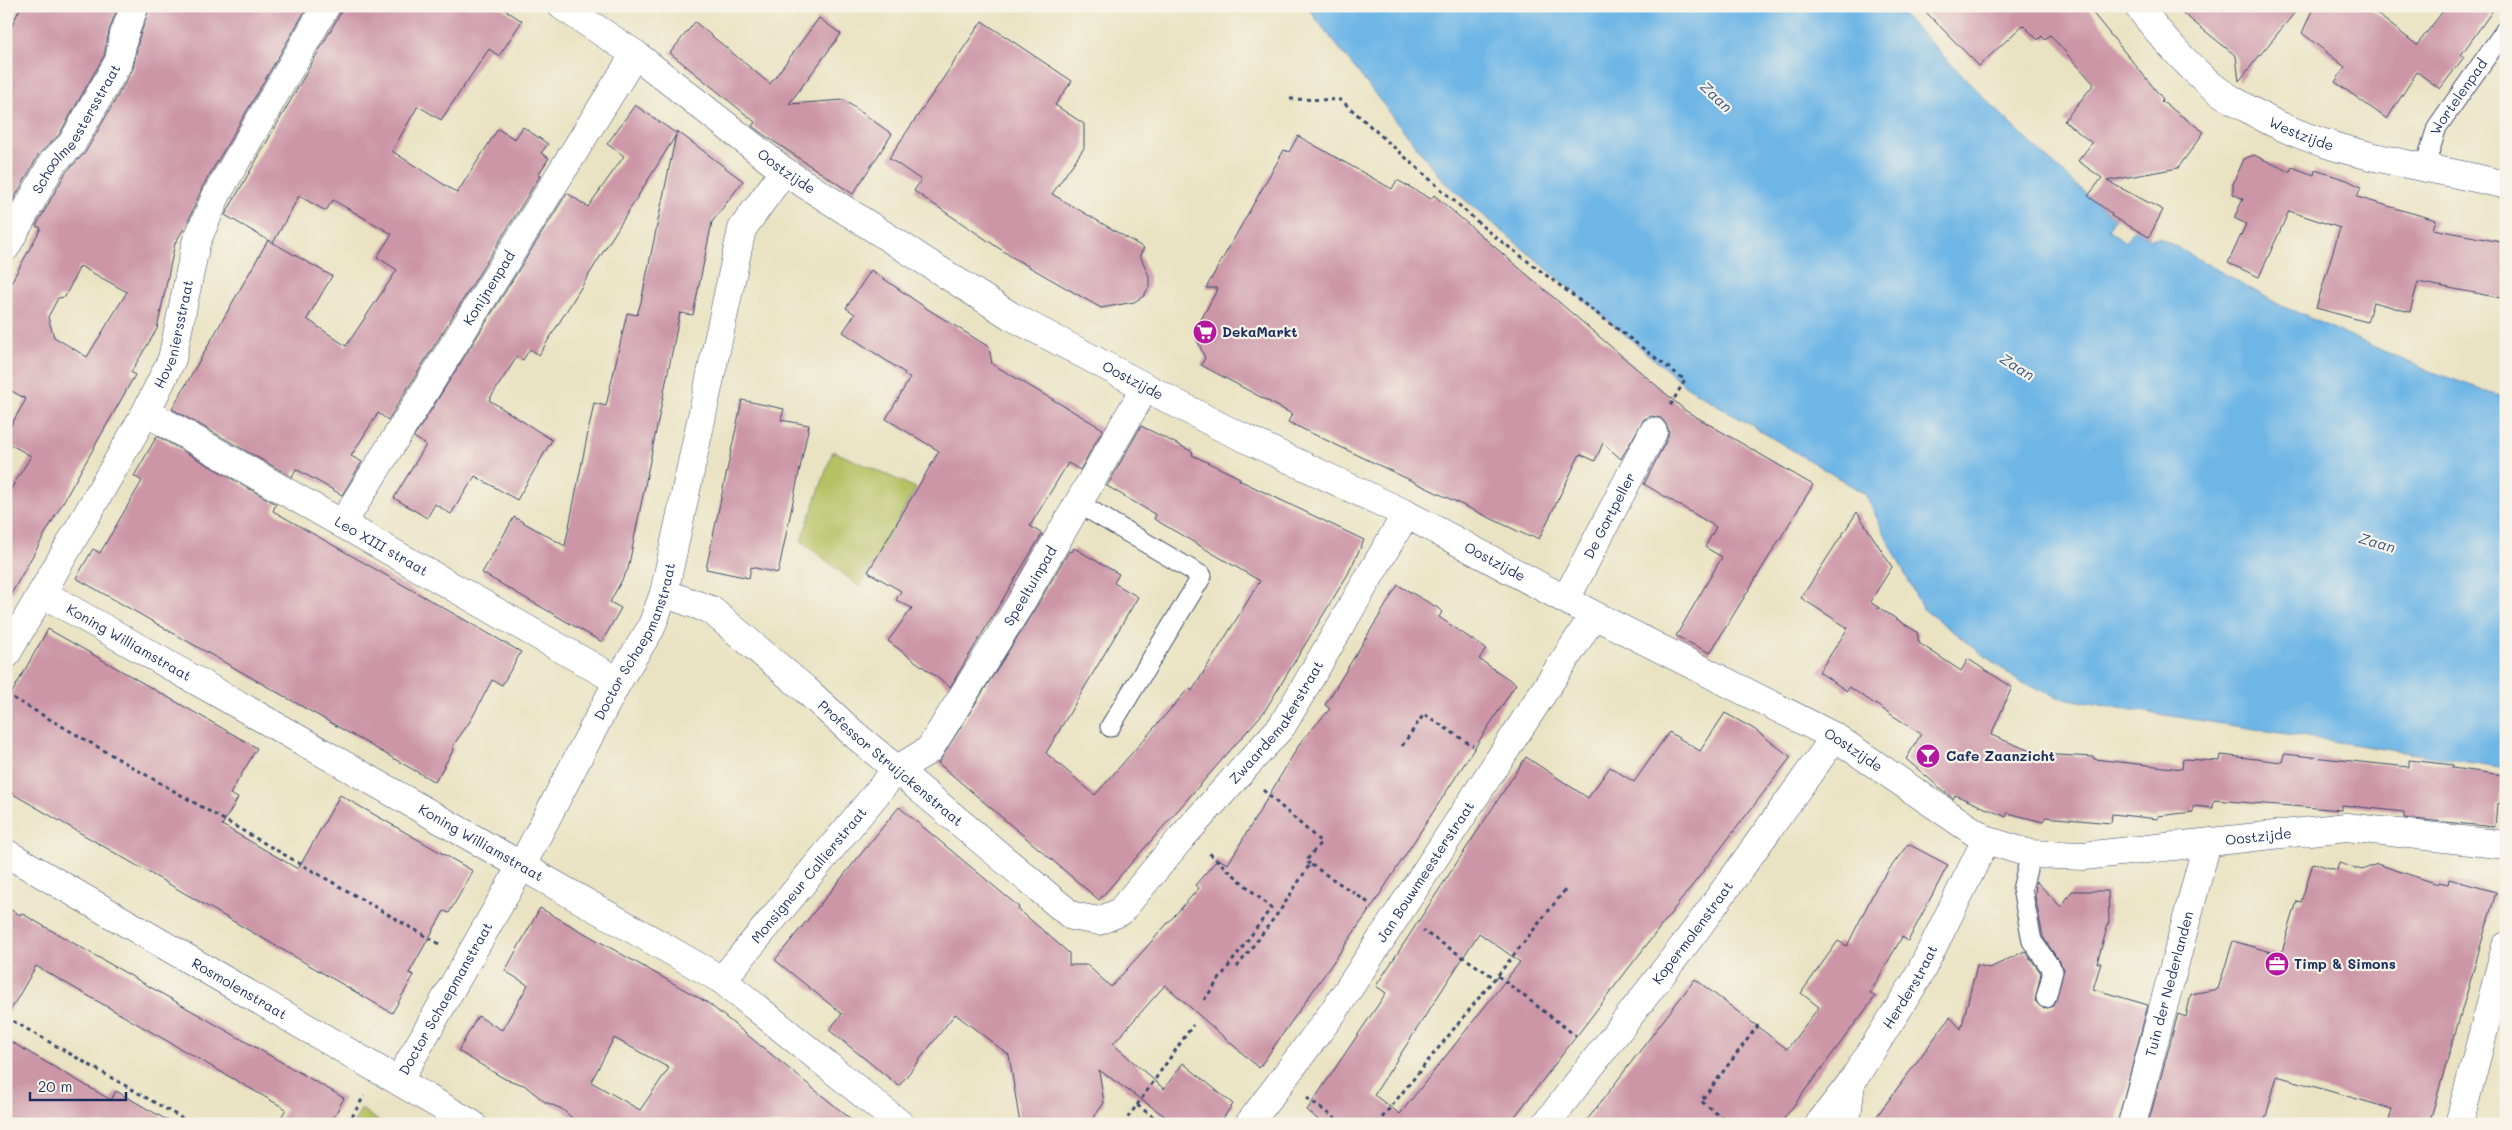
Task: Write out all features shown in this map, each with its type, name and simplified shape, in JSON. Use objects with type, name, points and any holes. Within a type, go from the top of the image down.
[{"type":"street","name":"Schoolmeestersstraat","points":[[6,247],[53,162],[72,145],[118,61],[124,34],[135,6]]},
{"type":"street","name":"Hoveniersstraat","points":[[6,655],[146,412],[172,360],[196,243],[217,194],[326,6]]},
{"type":"street","name":"Oostzijde","points":[[562,6],[635,54],[784,171],[1011,316],[1221,427],[1406,514],[1594,614],[1835,737],[1986,840],[2031,854],[2084,856],[2346,827],[2506,845]]},
{"type":"street","name":"Westzijde","points":[[2138,6],[2187,63],[2217,90],[2256,114],[2296,134],[2336,148],[2424,169],[2506,185]]},
{"type":"street","name":"Konijnenpad","points":[[342,524],[635,54]]},
{"type":"street","name":"Doctor Schaepmanstraat","points":[[399,1080],[522,866],[618,681],[651,628],[664,593],[742,229],[784,171]]},
{"type":"street","name":"Speeltuinpad","points":[[896,770],[929,750],[1020,604],[1145,388]]},
{"type":"street","name":"Leo XIII straat","points":[[146,412],[618,681]]},
{"type":"street","name":"De Gortpeller","points":[[1566,599],[1653,432]]},
{"type":"street","name":"Zwaardemakerstraat","points":[[1120,912],[1186,833],[1282,726],[1406,514]]},
{"type":"street","name":"Koning Williamstraat","points":[[42,593],[722,980],[900,1124]]},
{"type":"street","name":"Professor Struijckenstraat","points":[[664,593],[711,610],[805,689],[896,770],[1072,916],[1099,921],[1120,912]]},
{"type":"street","name":"Jan Bouwmeesterstraat","points":[[1249,1124],[1334,1011],[1594,614]]},
{"type":"street","name":"Kopermolenstraat","points":[[1546,1124],[1695,931],[1835,737]]},
{"type":"street","name":"Monsigneur Callierstraat","points":[[722,980],[896,770]]},
{"type":"street","name":"Herderstraat","points":[[1819,1124],[1851,1083],[1916,979],[1986,840]]},
{"type":"street","name":"Tuin der Nederlanden","points":[[2132,1124],[2207,843]]},
{"type":"street","name":"Rosmolenstraat","points":[[6,853],[472,1124]]},
{"type":"street","points":[[2459,1124],[2506,946]]},
{"type":"street","points":[[1846,1124],[1851,1083]]},
{"type":"lane","name":"Wortelenpad","points":[[2424,169],[2437,126],[2506,29]]},
{"type":"lane","points":[[1078,504],[1202,576],[1110,727]]},
{"type":"lane","points":[[2031,854],[2022,889],[2032,941],[2053,972],[2046,998]]},
{"type":"path","points":[[1290,98],[1341,100],[1489,232],[1685,380],[1653,432]]},
{"type":"path","points":[[6,694],[467,960]]},
{"type":"path","points":[[1402,746],[1424,714],[1498,762]]},
{"type":"path","points":[[1242,771],[1321,842],[1306,861],[1496,977],[1599,1054]]},
{"type":"path","points":[[1186,833],[1271,908],[1204,1000]]},
{"type":"path","points":[[1237,967],[1281,909],[1310,864]]},
{"type":"path","points":[[1376,1124],[1565,890]]},
{"type":"path","points":[[6,1017],[192,1124]]},
{"type":"path","points":[[1730,1124],[1701,1101],[1758,1024]]},
{"type":"path","points":[[1124,1124],[1194,1025]]},
{"type":"path","points":[[1282,1080],[1343,1124]]},
{"type":"path","points":[[1137,1105],[1163,1124]]},
{"type":"green space","points":[[833,451],[916,488],[860,587],[801,541]]},
{"type":"green space","points":[[361,1109],[383,1124],[353,1124]]},
{"type":"water","name":"Zaan","points":[[1306,6],[1894,6],[2029,142],[2115,218],[2108,229],[2125,242],[2136,228],[2150,239],[2159,237],[2278,304],[2424,369],[2506,398],[2506,768],[2101,705],[2058,697],[2018,681],[1922,608],[1865,494],[1686,386],[1444,182]]},
{"type":"building","points":[[21,6],[118,6],[109,31],[104,56],[59,135],[39,154],[8,210],[6,209],[6,38]]},
{"type":"building","points":[[150,6],[308,6],[203,186],[187,224],[175,243],[157,329],[131,372],[135,375],[6,603],[6,497],[31,456],[6,442],[6,434],[26,399],[6,388],[6,292],[41,228],[36,226],[66,172],[85,153],[133,69],[139,38]],"holes":[[[80,266],[127,292],[87,357],[54,337],[48,317],[58,298],[65,297]]]},
{"type":"building","points":[[342,6],[499,6],[522,21],[499,56],[489,49],[441,120],[418,106],[392,151],[457,193],[498,129],[515,139],[523,127],[548,144],[541,153],[549,158],[538,175],[540,176],[388,420],[378,413],[351,456],[362,462],[342,495],[296,469],[292,477],[172,409],[268,240],[225,215],[340,14]],"holes":[[[299,196],[326,211],[333,200],[392,234],[377,257],[397,270],[346,346],[307,319],[332,276],[273,243]]]},
{"type":"building","points":[[1920,6],[2087,6],[2163,99],[2161,101],[2204,132],[2178,168],[2107,181],[2163,210],[2149,237],[2111,216],[2112,214],[2088,196],[2102,178],[2078,161],[2092,143],[2064,121],[2094,84],[2050,35],[2045,40],[2042,36],[2038,40],[2023,25],[1979,66]]},
{"type":"building","points":[[2174,6],[2300,6],[2239,81],[2236,56]]},
{"type":"building","points":[[2314,6],[2367,6],[2417,45],[2447,6],[2496,6],[2461,55],[2464,57],[2440,89],[2417,72],[2387,119],[2335,82],[2345,67],[2302,33]]},
{"type":"building","points":[[819,18],[841,34],[789,104],[844,100],[892,134],[853,194],[752,126],[755,122],[670,53],[695,22],[770,84]]},
{"type":"building","points":[[982,21],[1072,81],[1055,105],[1084,124],[1084,148],[1052,194],[1144,248],[1140,255],[1149,276],[1149,287],[1144,296],[1134,302],[1101,308],[1012,257],[914,191],[921,180],[889,158]]},
{"type":"building","points":[[635,105],[677,134],[677,131],[743,181],[712,222],[693,315],[680,313],[628,569],[610,602],[621,608],[602,642],[482,573],[514,517],[565,546],[594,403],[606,406],[627,313],[637,315],[641,302],[676,135],[539,355],[530,349],[523,360],[517,357],[489,400],[552,440],[517,500],[475,476],[451,514],[435,504],[427,518],[394,498],[426,445],[414,437],[567,193],[588,207],[624,156],[607,144]]},
{"type":"building","points":[[1298,136],[1392,189],[1397,180],[1431,199],[1434,195],[1686,411],[1813,485],[1710,653],[1676,636],[1722,557],[1705,547],[1716,527],[1644,484],[1667,439],[1669,431],[1661,418],[1652,416],[1644,419],[1621,459],[1603,443],[1595,461],[1580,454],[1539,539],[1531,535],[1530,537],[1288,422],[1292,414],[1201,365],[1205,358],[1196,337],[1197,327],[1218,288],[1206,288],[1284,150],[1289,152]]},
{"type":"building","points":[[2254,155],[2290,172],[2292,167],[2314,175],[2315,170],[2347,180],[2361,187],[2357,197],[2436,220],[2433,229],[2506,243],[2506,299],[2418,282],[2410,312],[2373,302],[2367,322],[2316,308],[2340,228],[2289,211],[2259,277],[2228,263],[2246,224],[2234,218],[2243,199],[2233,194],[2233,184],[2244,159]]},
{"type":"building","points":[[871,270],[926,308],[989,347],[992,364],[1103,429],[1080,470],[1068,463],[1030,526],[1042,534],[950,687],[888,641],[912,608],[896,600],[901,591],[868,572],[939,451],[886,419],[910,378],[843,332],[855,314],[846,308]]},
{"type":"building","points":[[742,400],[784,409],[781,420],[809,425],[778,573],[751,567],[749,578],[706,569]]},
{"type":"building","points":[[1141,426],[1193,452],[1192,455],[1240,478],[1239,480],[1364,540],[1348,574],[1264,712],[1099,900],[938,763],[1069,551],[1072,552],[1074,548],[1119,574],[1114,583],[1138,597],[1046,753],[1095,795],[1189,688],[1192,691],[1260,581],[1154,519],[1156,515],[1107,486]]},
{"type":"building","points":[[157,436],[276,504],[273,511],[521,652],[502,685],[492,680],[471,720],[452,747],[454,749],[435,782],[76,578],[93,549],[100,553],[142,481],[134,476]]},
{"type":"building","points":[[1857,512],[1892,567],[1870,602],[1917,632],[1919,643],[1961,671],[1968,659],[2012,687],[1991,735],[2038,754],[2094,757],[2094,759],[2182,769],[2183,759],[2220,761],[2221,755],[2282,762],[2284,754],[2409,767],[2409,760],[2453,765],[2452,768],[2503,775],[2500,804],[2497,804],[2495,827],[2404,818],[2404,812],[2342,805],[2342,810],[2214,800],[2213,808],[2193,806],[2193,812],[2158,816],[2158,819],[2112,814],[2111,823],[2045,817],[2043,822],[2008,813],[2006,817],[1955,795],[1953,799],[1906,759],[1921,734],[1849,687],[1847,691],[1819,672],[1848,628],[1801,598]]},
{"type":"building","points":[[1398,585],[1438,608],[1442,612],[1439,617],[1486,649],[1479,659],[1516,684],[1371,908],[1259,1068],[1165,985],[1113,1044],[1164,1089],[1183,1063],[1233,1104],[1219,1124],[1176,1124],[1099,1070],[1104,1103],[1089,1124],[1020,1124],[1009,1055],[955,1014],[899,1086],[829,1030],[842,1014],[775,960],[899,807],[1019,907],[1018,909],[1069,953],[1069,965],[1087,965],[1111,987],[1199,888],[1195,885],[1218,859],[1228,864],[1302,740],[1330,709],[1325,705]]},
{"type":"building","points":[[48,629],[257,748],[230,794],[238,798],[222,825],[298,869],[340,795],[473,871],[449,913],[444,911],[409,973],[414,975],[392,1013],[6,790],[6,703]]},
{"type":"building","points":[[1725,713],[1754,729],[1791,757],[1509,1124],[1323,1124],[1307,1110],[1386,993],[1376,986],[1526,757],[1588,798],[1610,767],[1634,782],[1669,732],[1700,751]],"holes":[[[1479,933],[1520,962],[1400,1114],[1374,1095]]]},
{"type":"building","points":[[1908,844],[1948,865],[1908,941],[1902,937],[1870,993],[1875,997],[1780,1124],[1584,1124],[1695,979],[1787,1049],[1819,1007],[1801,993],[1838,941],[1847,946],[1877,886]]},
{"type":"building","points":[[2313,863],[2337,870],[2339,863],[2362,870],[2377,864],[2438,884],[2439,882],[2448,884],[2449,879],[2496,892],[2429,1124],[2388,1124],[2392,1109],[2277,1076],[2264,1124],[2148,1124],[2178,1014],[2186,1017],[2191,994],[2218,989],[2233,941],[2281,955],[2297,901],[2301,902]]},
{"type":"building","points":[[2036,881],[2061,907],[2072,891],[2108,891],[2109,921],[2097,963],[2101,963],[2093,989],[2148,1005],[2117,1124],[1871,1124],[1950,1017],[1961,1029],[1977,965],[1990,968],[2025,951],[2041,973],[2035,1001],[2044,1009],[2054,1006],[2064,969],[2043,937],[2035,896]]},
{"type":"building","points":[[6,907],[20,915],[21,913],[344,1098],[330,1124],[277,1124],[286,1109],[36,966],[6,1018]]},
{"type":"building","points":[[540,908],[708,1003],[857,1124],[579,1124],[562,1109],[545,1102],[524,1085],[505,1079],[458,1051],[478,1016],[502,1030],[528,985],[505,971]],"holes":[[[614,1038],[669,1068],[640,1110],[591,1082]]]},
{"type":"building","points":[[6,1039],[111,1100],[116,1091],[174,1124],[6,1124]]},
{"type":"place","name":"DekaMarkt","points":[[1205,332]]},
{"type":"place","name":"Cafe Zaanzicht","points":[[1928,756]]},
{"type":"place","name":"Timp & Simons","points":[[2277,964]]}]
